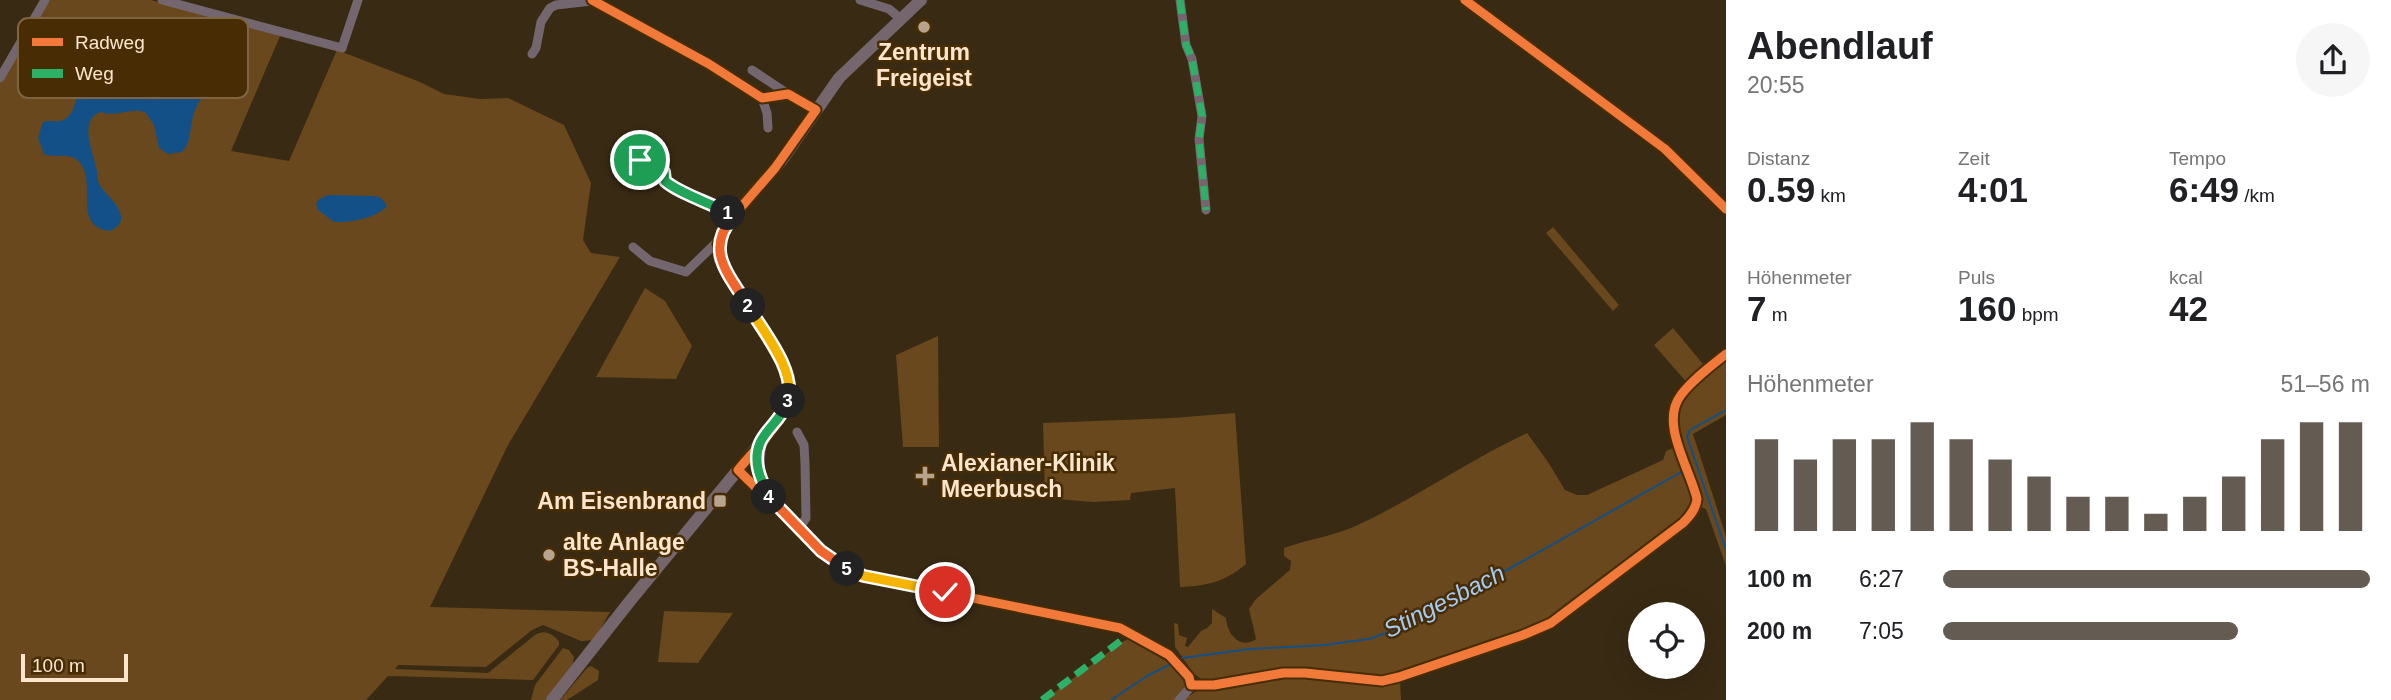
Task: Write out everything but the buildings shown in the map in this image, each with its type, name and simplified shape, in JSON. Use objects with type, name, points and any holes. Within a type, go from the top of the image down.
[{"type":"main road","points":[[552,700],[760,443],[785,408],[790,391],[789,377],[722,264],[719,240],[724,227],[787,152],[847,69],[921,0]]},
{"type":"main road","points":[[760,443],[757,463],[759,475],[772,501]]},
{"type":"street","points":[[35,18],[45,0]]},
{"type":"street","points":[[162,0],[230,18]]},
{"type":"street","points":[[248,23],[342,48],[358,0]]},
{"type":"street","points":[[532,54],[536,48],[541,22],[550,8],[592,0],[709,64],[762,98],[768,128]]},
{"type":"street","points":[[860,0],[889,9],[901,19]]},
{"type":"street","points":[[1180,0],[1186,45],[1192,58],[1202,116],[1199,139],[1206,210]]},
{"type":"street","points":[[0,78],[18,47]]},
{"type":"street","points":[[752,70],[816,110]]},
{"type":"street","points":[[762,98],[788,94]]},
{"type":"street","points":[[640,160],[664,172],[665,181],[671,187],[707,201],[733,217]]},
{"type":"street","points":[[633,247],[655,263],[686,272],[719,240]]},
{"type":"street","points":[[1676,434],[1672,417],[1677,400],[1726,354]]},
{"type":"street","points":[[797,432],[804,444],[806,518],[799,529]]},
{"type":"street","points":[[738,470],[831,559],[858,574],[1064,615],[1126,631],[1169,655],[1189,677],[1191,685],[1179,700]]},
{"type":"shaded area","points":[[48,0],[151,0],[216,18],[38,18]]},
{"type":"shaded area","points":[[248,27],[280,36],[231,151],[289,161],[337,50],[444,94],[480,99],[508,98],[564,125],[591,183],[583,240],[591,253],[620,257],[508,445],[430,607],[610,612],[594,640],[581,641],[543,625],[532,630],[486,667],[398,665],[395,669],[488,673],[535,635],[548,633],[559,641],[559,645],[533,680],[388,676],[366,700],[0,700],[0,83],[18,52],[18,98],[248,98]]},
{"type":"shaded area","points":[[1553,227],[1619,305],[1613,311],[1546,233]]},
{"type":"shaded area","points":[[645,288],[665,301],[692,346],[676,379],[596,377]]},
{"type":"shaded area","points":[[1673,328],[1707,369],[1689,385],[1654,345]]},
{"type":"shaded area","points":[[938,336],[939,447],[903,447],[896,355]]},
{"type":"shaded area","points":[[1726,355],[1726,415],[1693,434],[1726,536],[1726,566],[1706,509],[1697,506],[1695,491],[1681,450],[1692,494],[1691,502],[1680,522],[1549,618],[1517,631],[1376,676],[1283,669],[1203,680],[1194,674],[1175,647],[1174,623],[1178,624],[1179,635],[1187,638],[1185,646],[1188,647],[1201,631],[1212,623],[1212,609],[1226,618],[1235,639],[1245,643],[1256,639],[1249,609],[1256,599],[1290,570],[1291,561],[1284,556],[1284,548],[1351,528],[1527,433],[1565,490],[1577,495],[1587,495],[1663,460],[1666,451],[1680,445],[1673,425],[1678,400]]},
{"type":"shaded area","points":[[1235,413],[1246,564],[1223,579],[1199,586],[1180,587],[1175,488],[1131,493],[1130,500],[1093,502],[1045,498],[1043,423]]},
{"type":"shaded area","points":[[664,611],[733,613],[698,663],[658,662]]},
{"type":"shaded area","points":[[1129,639],[1197,683],[1176,700],[1044,700],[1122,642]]},
{"type":"shaded area","points":[[563,648],[569,650],[574,657],[572,667],[546,700],[531,700],[535,685]]},
{"type":"shaded area","points":[[591,666],[599,671],[598,680],[567,700],[560,700],[587,668]]},
{"type":"shaded area","points":[[1283,676],[1376,681],[1400,679],[1401,700],[1183,700],[1204,686],[1214,688]]},
{"type":"water","points":[[76,98],[202,98],[194,113],[188,142],[182,152],[168,154],[159,148],[154,125],[145,112],[101,112],[90,122],[89,138],[99,183],[121,215],[120,223],[114,229],[110,231],[98,228],[88,213],[85,172],[80,163],[72,157],[44,154],[38,138],[43,122],[65,119],[73,110]]},
{"type":"water","points":[[328,195],[374,196],[381,198],[387,206],[377,214],[362,219],[334,222],[318,210],[316,204],[319,199]]},
{"type":"waterway","points":[[1726,410],[1690,430],[1687,437],[1726,550]]},
{"type":"waterway","name":"Stingesbach","points":[[1182,658],[1369,639],[1400,628],[1683,471]]},
{"type":"waterway","name":"Stingesbach","points":[[1111,700],[1147,676],[1173,663]]},
{"type":"marked path","points":[[1180,0],[1186,45],[1192,59],[1202,116],[1199,139],[1206,210]]},
{"type":"marked path","points":[[1042,700],[1131,633]]},
{"type":"cycle path","points":[[592,0],[709,64],[762,98],[788,94],[816,110],[775,168],[724,227],[718,244],[722,264],[787,371],[789,385],[783,412],[738,470],[821,551],[845,568],[864,576],[1120,628],[1169,655],[1189,677],[1191,685],[1214,685],[1283,673],[1382,681],[1523,635],[1551,623],[1683,523],[1692,512],[1697,499],[1678,446],[1673,419],[1675,406],[1691,384],[1726,354]]},
{"type":"cycle path","points":[[1465,0],[1665,149],[1726,209]]},
{"type":"place","name":"Zentrum Freigeist","points":[[924,27]]},
{"type":"place","name":"Alexianer-Klinik Meerbusch","points":[[925,476]]},
{"type":"place","name":"Am Eisenbrand","points":[[720,501]]},
{"type":"place","name":"alte Anlage BS-Halle","points":[[549,555]]},
{"type":"route","points":[[640,160],[664,172],[665,181],[671,187],[707,201],[733,217],[724,227],[719,240],[720,260],[789,377],[790,391],[785,408],[760,443],[757,463],[761,482],[772,501],[821,551],[845,568],[864,576],[945,592]]}]
